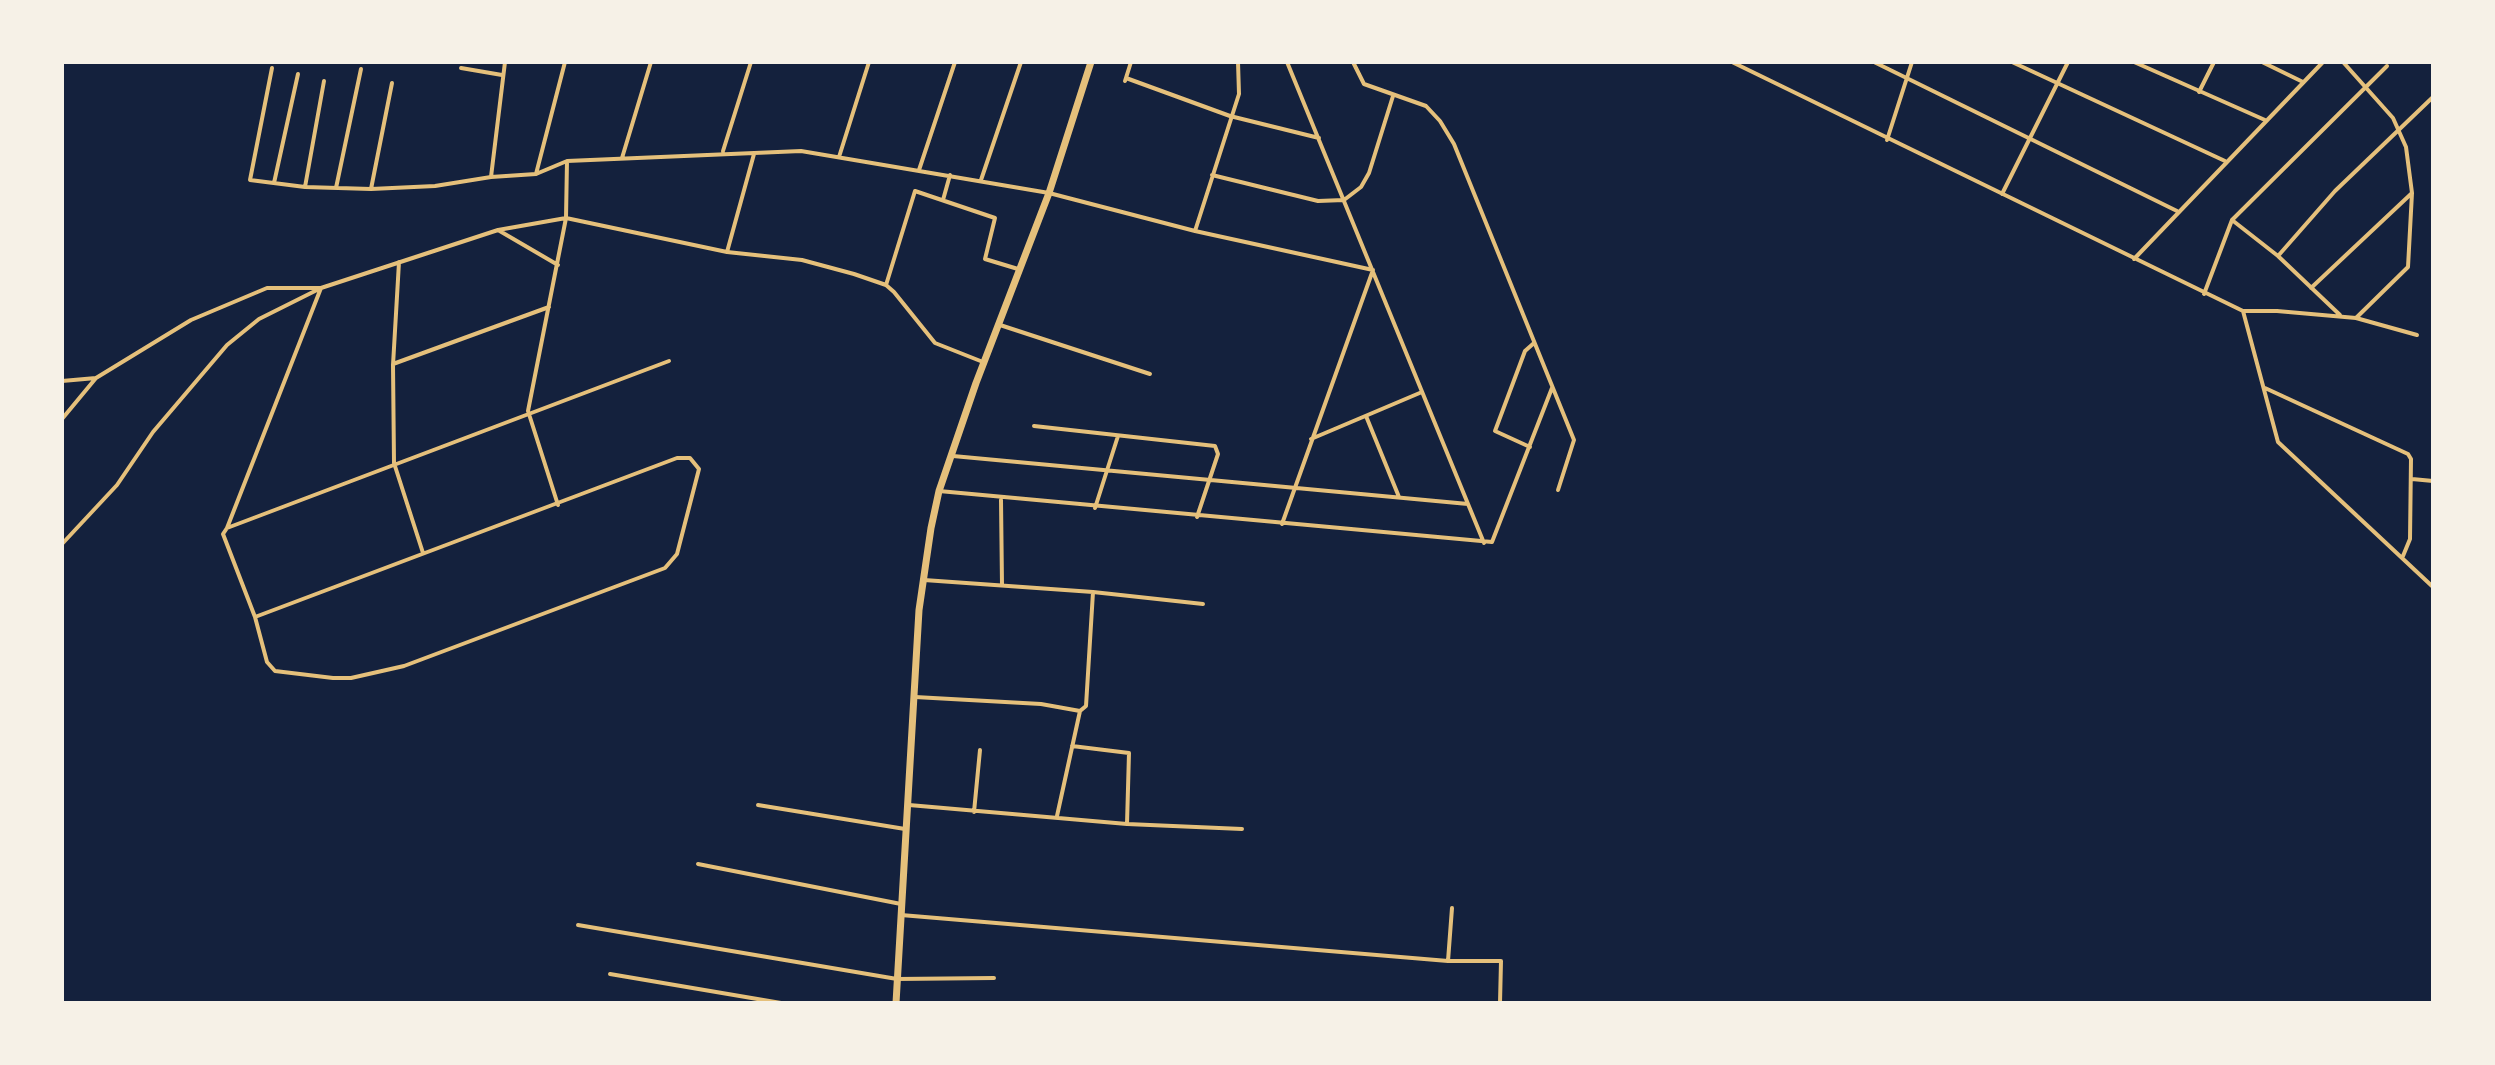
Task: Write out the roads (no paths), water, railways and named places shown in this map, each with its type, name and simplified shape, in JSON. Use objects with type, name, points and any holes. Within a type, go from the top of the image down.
[{"type":"main road","points":[[896,1003],[923,580],[939,491],[997,324],[1049,193],[1091,62]]},
{"type":"street","points":[[491,177],[505,62]]},
{"type":"street","points":[[536,174],[565,62]]},
{"type":"street","points":[[622,158],[651,62]]},
{"type":"street","points":[[722,153],[751,62]]},
{"type":"street","points":[[839,157],[869,62]]},
{"type":"street","points":[[919,170],[955,62]]},
{"type":"street","points":[[981,180],[1021,62]]},
{"type":"street","points":[[1131,62],[1126,80],[1230,116],[1319,138]]},
{"type":"street","points":[[1195,231],[1239,94],[1238,62]]},
{"type":"street","points":[[1287,62],[1484,543]]},
{"type":"street","points":[[1353,62],[1364,84],[1426,106],[1454,144],[1574,440],[1558,490]]},
{"type":"street","points":[[1732,62],[2243,311],[2356,318],[2417,335]]},
{"type":"street","points":[[1874,62],[2177,211]]},
{"type":"street","points":[[1887,140],[1912,62]]},
{"type":"street","points":[[2012,62],[2225,161]]},
{"type":"street","points":[[2002,194],[2068,62]]},
{"type":"street","points":[[2134,62],[2265,120]]},
{"type":"street","points":[[2199,92],[2214,62]]},
{"type":"street","points":[[2262,62],[2303,82]]},
{"type":"street","points":[[2134,259],[2323,62]]},
{"type":"street","points":[[2343,62],[2400,131],[2410,167],[2412,193],[2408,267],[2356,318]]},
{"type":"street","points":[[2204,294],[2232,220],[2387,66]]},
{"type":"street","points":[[272,68],[250,180],[305,187],[371,189],[435,186],[536,174],[567,161],[801,151],[1049,193],[1195,231],[1373,270]]},
{"type":"street","points":[[461,68],[502,75]]},
{"type":"street","points":[[336,188],[361,69]]},
{"type":"street","points":[[274,183],[298,74]]},
{"type":"street","points":[[305,187],[324,81]]},
{"type":"street","points":[[371,189],[392,83]]},
{"type":"street","points":[[1212,175],[1318,201],[1344,200],[1361,187],[1369,173],[1394,95]]},
{"type":"street","points":[[2278,256],[2335,191],[2433,97]]},
{"type":"street","points":[[727,252],[754,154]]},
{"type":"street","points":[[558,505],[528,411],[566,218],[567,161]]},
{"type":"street","points":[[942,200],[950,175]]},
{"type":"street","points":[[886,285],[915,191],[995,218],[985,259],[1018,269]]},
{"type":"street","points":[[2311,288],[2412,193]]},
{"type":"street","points":[[62,544],[117,485],[153,432],[227,345],[259,319],[321,288],[498,230],[566,218],[727,252],[802,260],[886,285],[935,343],[983,362]]},
{"type":"street","points":[[2232,220],[2278,256],[2341,316]]},
{"type":"street","points":[[498,230],[558,265]]},
{"type":"street","points":[[399,262],[393,365],[394,463],[423,553]]},
{"type":"street","points":[[1282,524],[1373,270]]},
{"type":"street","points":[[62,419],[96,378],[191,320],[267,288],[321,288]]},
{"type":"street","points":[[255,617],[677,458],[690,458],[699,469],[677,554],[665,568],[404,666],[351,678],[275,671],[267,662],[255,617],[223,538],[321,288]]},
{"type":"street","points":[[393,365],[549,307]]},
{"type":"street","points":[[2243,311],[2278,442],[2433,587]]},
{"type":"street","points":[[997,324],[1150,374]]},
{"type":"street","points":[[1530,447],[1495,431],[1525,351],[1534,343]]},
{"type":"street","points":[[227,528],[528,411],[669,361]]},
{"type":"street","points":[[62,381],[96,378]]},
{"type":"street","points":[[939,491],[1484,543],[1497,536],[1552,388]]},
{"type":"street","points":[[2264,388],[2401,450],[2411,459],[2410,539],[2403,556]]},
{"type":"street","points":[[1311,439],[1422,392]]},
{"type":"street","points":[[1366,416],[1399,497]]},
{"type":"street","points":[[1034,426],[1215,446],[1218,454],[1197,517]]},
{"type":"street","points":[[1095,508],[1118,436]]},
{"type":"street","points":[[951,456],[1468,504]]},
{"type":"street","points":[[2410,479],[2433,481]]},
{"type":"street","points":[[1001,499],[1002,585]]},
{"type":"street","points":[[923,580],[1093,592],[1203,604]]},
{"type":"street","points":[[1057,816],[1080,711],[1086,706],[1090,682],[1093,592]]},
{"type":"street","points":[[914,697],[1041,704],[1080,711]]},
{"type":"street","points":[[1072,746],[1129,753],[1127,824]]},
{"type":"street","points":[[974,812],[980,750]]},
{"type":"street","points":[[758,805],[905,829]]},
{"type":"street","points":[[907,805],[1127,824],[1242,829]]},
{"type":"street","points":[[698,864],[901,904]]},
{"type":"street","points":[[1448,961],[1452,908]]},
{"type":"street","points":[[901,915],[1448,961],[1501,961],[1500,1003]]},
{"type":"street","points":[[578,925],[897,979],[994,978]]},
{"type":"street","points":[[610,974],[781,1003]]}]
